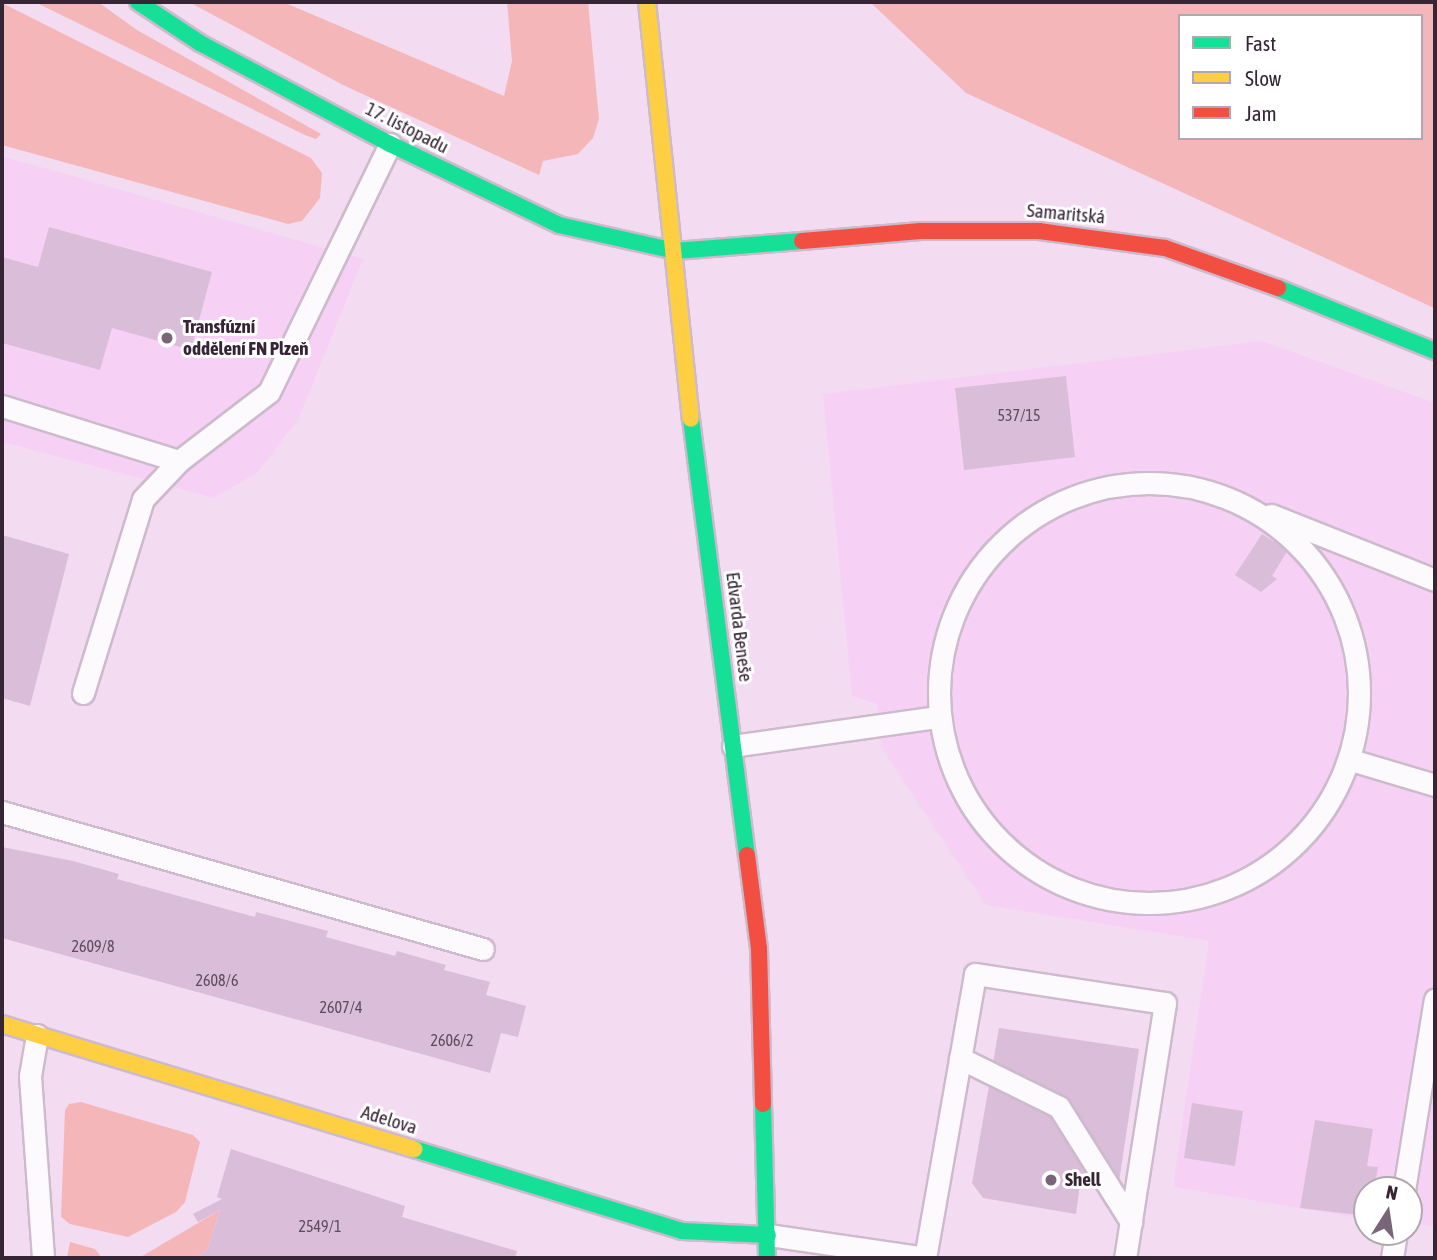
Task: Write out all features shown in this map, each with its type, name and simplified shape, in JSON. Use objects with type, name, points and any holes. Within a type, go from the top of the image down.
[{"type":"street","name":"17. listopadu","points":[[138,2],[200,43],[390,144],[559,225],[675,251]]},
{"type":"street","name":"Edvarda Beneše","points":[[647,2],[759,949],[768,1235],[766,1258]]},
{"type":"street","name":"Samaritská","points":[[675,251],[921,232],[1039,231],[1098,237],[1165,248],[1235,271],[1435,351]]},
{"type":"street","name":"Adelova","points":[[2,1024],[682,1231],[768,1235]]},
{"type":"lane","points":[[83,693],[144,499],[179,461],[269,392],[390,144]]},
{"type":"lane","points":[[2,406],[179,461]]},
{"type":"lane","points":[[1251,507],[1308,552],[1347,615],[1362,687],[1351,760],[1318,823],[1265,871],[1199,899],[1128,904],[1059,885],[1000,843],[958,785],[939,717],[941,651],[964,589],[1016,530],[1059,501],[1123,482],[1189,484],[1251,507],[1435,580]]},
{"type":"lane","points":[[733,746],[939,717]]},
{"type":"lane","points":[[1351,760],[1435,785]]},
{"type":"lane","points":[[2,812],[483,949]]},
{"type":"lane","points":[[768,1235],[925,1258],[975,974],[1165,1003],[1125,1258]]},
{"type":"lane","points":[[1406,1176],[1435,999]]},
{"type":"lane","points":[[37,1035],[30,1076],[43,1258]]},
{"type":"lane","points":[[960,1058],[1059,1107],[1130,1222]]},
{"type":"shaded area","points":[[35,2],[98,2],[137,30],[321,134],[316,139],[305,135]]},
{"type":"shaded area","points":[[189,2],[283,2],[504,96],[512,61],[507,2],[588,2],[599,119],[593,138],[578,154],[543,161],[539,175],[343,85]]},
{"type":"shaded area","points":[[870,2],[1435,2],[1435,314],[1434,308],[966,93]]},
{"type":"shaded area","points":[[2,3],[311,158],[322,173],[320,198],[302,221],[288,224],[2,145]]},
{"type":"shaded area","name":"Transfúzní oddělení FN Plzeň","points":[[2,156],[363,259],[299,418],[258,472],[214,498],[2,442]]},
{"type":"shaded area","points":[[1262,341],[1435,403],[1435,1227],[1423,1225],[1423,1176],[1353,1176],[1353,1217],[1173,1187],[1209,941],[986,905],[881,747],[877,704],[852,696],[823,394]]},
{"type":"shaded area","points":[[81,1102],[193,1135],[200,1142],[185,1202],[176,1212],[128,1237],[70,1224],[61,1217],[65,1110],[69,1104]]},
{"type":"shaded area","points":[[220,1210],[207,1251],[195,1258],[139,1258]]},
{"type":"shaded area","points":[[70,1242],[95,1249],[102,1258],[67,1258]]},
{"type":"building","points":[[49,227],[212,272],[191,350],[112,328],[100,370],[2,343],[2,257],[38,267]]},
{"type":"building","points":[[1066,376],[1075,457],[964,470],[955,388]]},
{"type":"building","points":[[1262,534],[1288,550],[1272,576],[1277,579],[1261,592],[1235,575]]},
{"type":"building","points":[[2,535],[69,554],[30,706],[2,698]]},
{"type":"building","points":[[2,847],[73,861],[119,874],[117,879],[255,917],[256,912],[328,931],[326,937],[395,956],[397,951],[446,965],[444,970],[490,982],[486,995],[526,1006],[518,1037],[501,1033],[490,1073],[2,938]]},
{"type":"building","points":[[999,1028],[1139,1049],[1119,1182],[1081,1177],[1076,1214],[983,1198],[972,1183]]},
{"type":"building","points":[[1192,1103],[1243,1111],[1235,1166],[1184,1158]]},
{"type":"building","points":[[1315,1120],[1373,1129],[1367,1166],[1378,1167],[1376,1176],[1353,1176],[1353,1214],[1300,1208]]},
{"type":"building","points":[[231,1149],[405,1206],[402,1217],[517,1251],[515,1258],[195,1258],[207,1251],[220,1210],[198,1222],[193,1214],[222,1199],[217,1197]]},
{"type":"traffic: fast","points":[[138,2],[200,43],[390,144],[559,225],[675,251],[802,241]]},
{"type":"traffic: fast","points":[[1278,288],[1435,351]]},
{"type":"traffic: fast","points":[[691,419],[747,855]]},
{"type":"traffic: fast","points":[[763,1104],[767,1258]]},
{"type":"traffic: fast","points":[[414,1149],[682,1231],[768,1235]]},
{"type":"traffic: slow","points":[[647,2],[691,419]]},
{"type":"traffic: slow","points":[[2,1024],[414,1149]]},
{"type":"traffic: jam","points":[[802,241],[921,231],[1039,231],[1165,248],[1278,288]]},
{"type":"traffic: jam","points":[[747,855],[759,949],[763,1104]]},
{"type":"place","name":"Transfúzní oddělení FN Plzeň","points":[[167,338]]},
{"type":"place","name":"Shell","points":[[1051,1180]]}]
